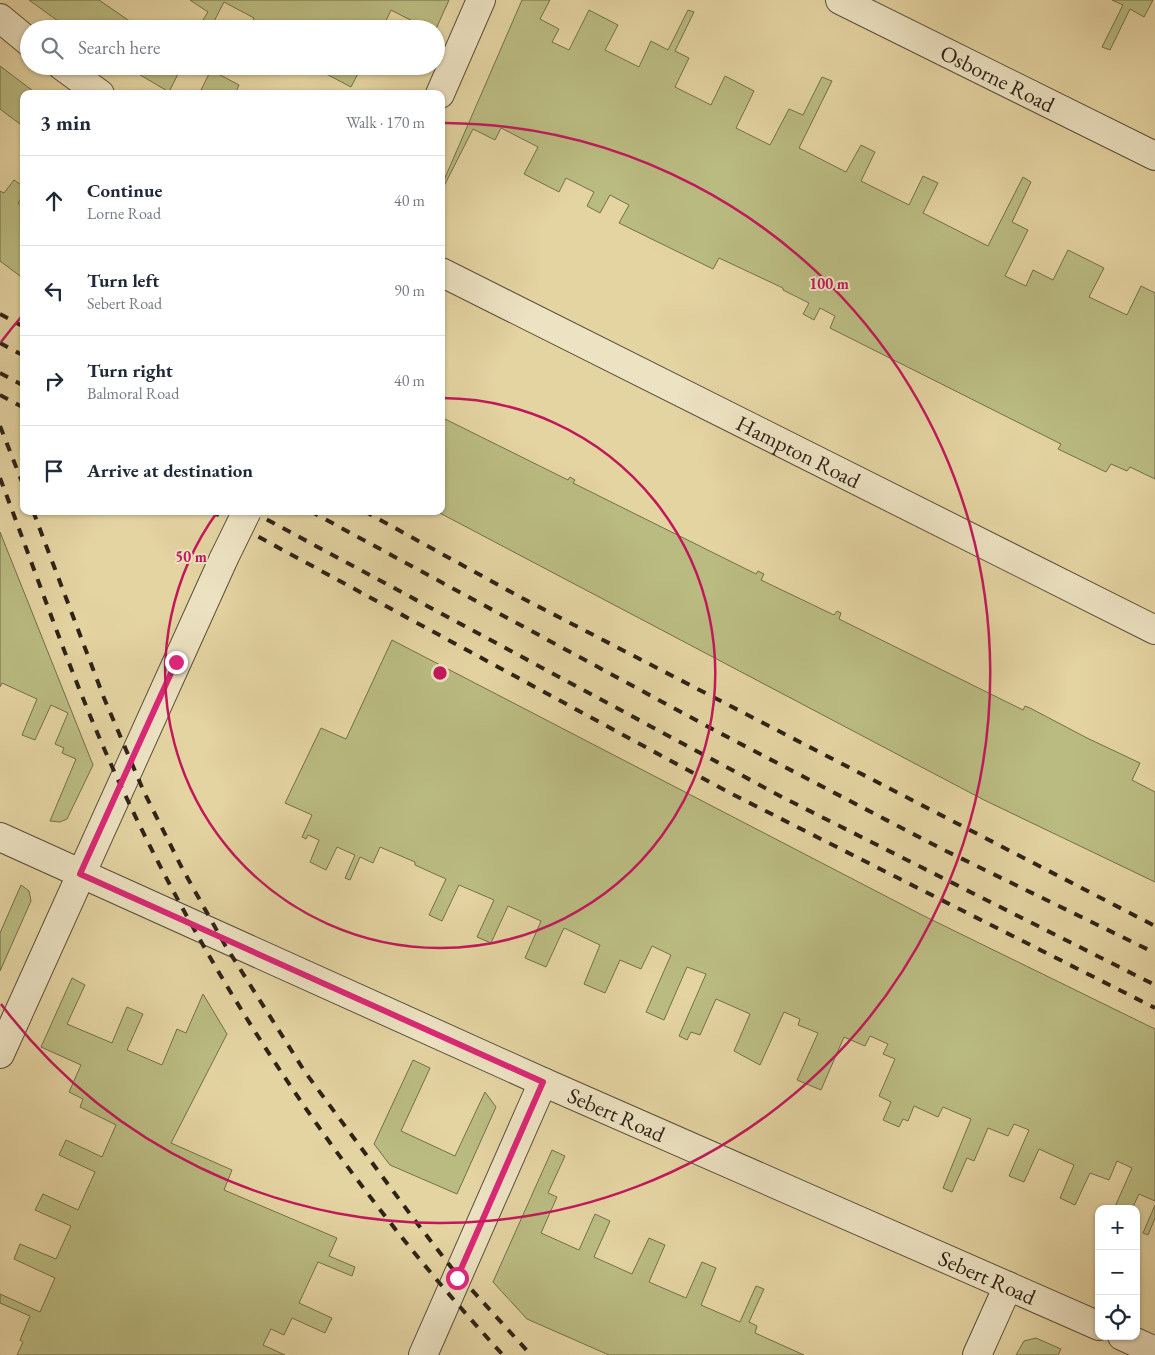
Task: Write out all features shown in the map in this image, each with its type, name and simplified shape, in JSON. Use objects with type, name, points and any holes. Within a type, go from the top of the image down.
[{"type":"street","points":[[442,90],[481,0]]},
{"type":"street","name":"Osborne Road","points":[[840,0],[1155,156]]},
{"type":"street","points":[[0,18],[20,35]]},
{"type":"street","points":[[74,75],[95,90]]},
{"type":"street","name":"Hampton Road","points":[[445,274],[1155,630]]},
{"type":"street","points":[[0,1054],[80,874],[245,515]]},
{"type":"street","name":"Sebert Road","points":[[0,837],[543,1082],[1095,1324]]},
{"type":"street","points":[[423,1355],[543,1082]]},
{"type":"street","points":[[978,1355],[1008,1286]]},
{"type":"street","points":[[1131,1340],[1155,1351]]},
{"type":"green space","points":[[29,0],[99,0],[128,20],[57,20]]},
{"type":"green space","points":[[190,0],[449,0],[440,20],[410,20],[391,10],[386,20],[253,20],[254,18],[224,2],[215,20],[203,20],[208,12]]},
{"type":"green space","points":[[522,0],[550,0],[540,19],[559,29],[552,42],[569,50],[589,10],[618,25],[605,50],[639,67],[651,41],[668,50],[688,10],[694,12],[675,51],[689,58],[675,87],[711,105],[725,76],[754,91],[736,128],[770,145],[789,109],[803,115],[822,77],[832,81],[799,148],[846,172],[861,145],[875,152],[861,181],[909,205],[923,176],[938,183],[923,213],[988,246],[1023,177],[1031,182],[1012,222],[1028,230],[1005,276],[1026,286],[1033,270],[1053,280],[1068,250],[1104,268],[1089,297],[1127,315],[1141,286],[1155,293],[1155,479],[1130,467],[1127,471],[1111,464],[1106,472],[1058,449],[1061,444],[830,328],[835,316],[820,308],[814,320],[803,314],[809,303],[783,290],[783,288],[719,258],[713,269],[619,223],[629,205],[610,195],[600,213],[587,206],[594,192],[566,178],[559,192],[524,174],[538,147],[501,128],[495,140],[473,129],[445,184],[445,178]]},
{"type":"green space","points":[[1112,0],[1153,0],[1144,17],[1130,9],[1110,50],[1102,47],[1123,5]]},
{"type":"green space","points":[[0,66],[32,90],[20,90],[20,124],[0,109]]},
{"type":"green space","points":[[140,75],[178,75],[170,90],[166,90]]},
{"type":"green space","points":[[208,75],[220,75],[239,85],[237,90],[201,90]]},
{"type":"green space","points":[[328,75],[357,75],[351,87]]},
{"type":"green space","points":[[14,180],[20,184],[20,200],[18,203],[20,204],[20,276],[0,261],[0,191],[4,193]]},
{"type":"green space","points":[[445,419],[568,480],[570,477],[575,480],[573,483],[756,574],[758,571],[764,574],[761,580],[834,615],[837,611],[841,613],[839,619],[1023,710],[1025,706],[1030,708],[1140,763],[1132,780],[1155,792],[1155,882],[984,800],[444,515]]},
{"type":"green space","points":[[0,532],[93,765],[67,819],[60,822],[50,821],[76,759],[62,753],[64,748],[55,744],[68,713],[51,705],[35,740],[22,735],[37,699],[2,683],[0,687]]},
{"type":"green space","points":[[392,640],[924,916],[1155,1029],[1155,1201],[1139,1194],[1134,1205],[1116,1205],[1132,1168],[1117,1161],[1109,1180],[1090,1173],[1075,1205],[1060,1198],[1074,1165],[1039,1149],[1024,1182],[1009,1176],[1029,1130],[1014,1124],[1008,1136],[988,1128],[974,1161],[967,1158],[952,1192],[943,1188],[971,1119],[943,1107],[938,1117],[914,1106],[908,1121],[903,1119],[899,1127],[883,1120],[891,1102],[879,1096],[895,1059],[883,1054],[888,1044],[870,1036],[865,1046],[844,1037],[821,1090],[797,1080],[818,1033],[798,1025],[800,1019],[784,1012],[760,1065],[734,1051],[750,1014],[716,999],[700,1035],[691,1032],[687,1040],[679,1036],[706,974],[687,967],[664,1020],[646,1012],[671,955],[652,946],[641,969],[620,960],[605,993],[584,984],[600,945],[564,928],[546,967],[525,958],[541,921],[508,906],[491,943],[477,937],[494,900],[459,885],[442,921],[429,915],[446,879],[415,865],[415,862],[380,847],[373,863],[360,857],[350,880],[345,878],[355,855],[337,847],[326,870],[310,862],[319,840],[308,835],[306,839],[302,837],[312,815],[285,803],[321,728],[346,739]]},
{"type":"green space","points":[[21,885],[29,891],[31,901],[0,971],[0,933]]},
{"type":"green space","points":[[72,978],[85,985],[67,1024],[112,1043],[127,1007],[143,1014],[127,1050],[162,1065],[177,1029],[186,1033],[203,994],[227,1034],[171,1143],[232,1170],[224,1190],[337,1238],[329,1256],[355,1267],[352,1276],[318,1262],[299,1303],[332,1318],[325,1333],[292,1318],[284,1335],[271,1329],[263,1345],[285,1355],[17,1355],[23,1342],[20,1340],[30,1316],[0,1303],[0,1294],[40,1312],[55,1278],[14,1259],[20,1244],[56,1259],[71,1226],[35,1210],[43,1194],[78,1210],[95,1172],[59,1155],[66,1140],[102,1157],[116,1125],[80,1107],[83,1099],[69,1092],[81,1065],[41,1047]]},
{"type":"green space","points":[[413,1060],[430,1068],[401,1131],[455,1156],[485,1092],[496,1107],[457,1194],[390,1165],[374,1144]]},
{"type":"green space","points":[[552,1150],[565,1156],[548,1193],[557,1197],[541,1233],[579,1250],[595,1214],[610,1221],[594,1257],[632,1274],[649,1238],[665,1245],[649,1282],[686,1298],[702,1262],[716,1268],[701,1305],[740,1322],[756,1286],[764,1289],[749,1322],[757,1326],[755,1333],[804,1355],[609,1355],[527,1319],[493,1282]]},
{"type":"green space","points":[[1155,1205],[1155,1218],[1148,1235],[1143,1233]]},
{"type":"green space","points":[[1036,1338],[1061,1349],[1058,1355],[1016,1355],[1024,1341]]},
{"type":"railway","points":[[0,314],[20,325]]},
{"type":"railway","points":[[0,343],[20,354]]},
{"type":"railway","points":[[0,373],[20,384]]},
{"type":"railway","points":[[0,395],[20,406]]},
{"type":"railway","points":[[0,426],[20,477]]},
{"type":"railway","points":[[0,478],[61,641],[110,762],[165,876],[205,949],[294,1092],[343,1161],[394,1228],[503,1355]]},
{"type":"railway","points":[[35,515],[104,698],[144,792],[182,868],[225,945],[305,1072],[413,1218],[451,1267],[531,1355]]},
{"type":"railway","points":[[218,515],[730,793],[1155,1008]]},
{"type":"railway","points":[[258,515],[782,797],[1155,985]]},
{"type":"railway","points":[[317,515],[716,731],[942,849],[1155,953]]},
{"type":"railway","points":[[371,515],[522,598],[1155,926]]},
{"type":"route","points":[[176,662],[80,874],[467,1046],[543,1082],[457,1278]]}]
